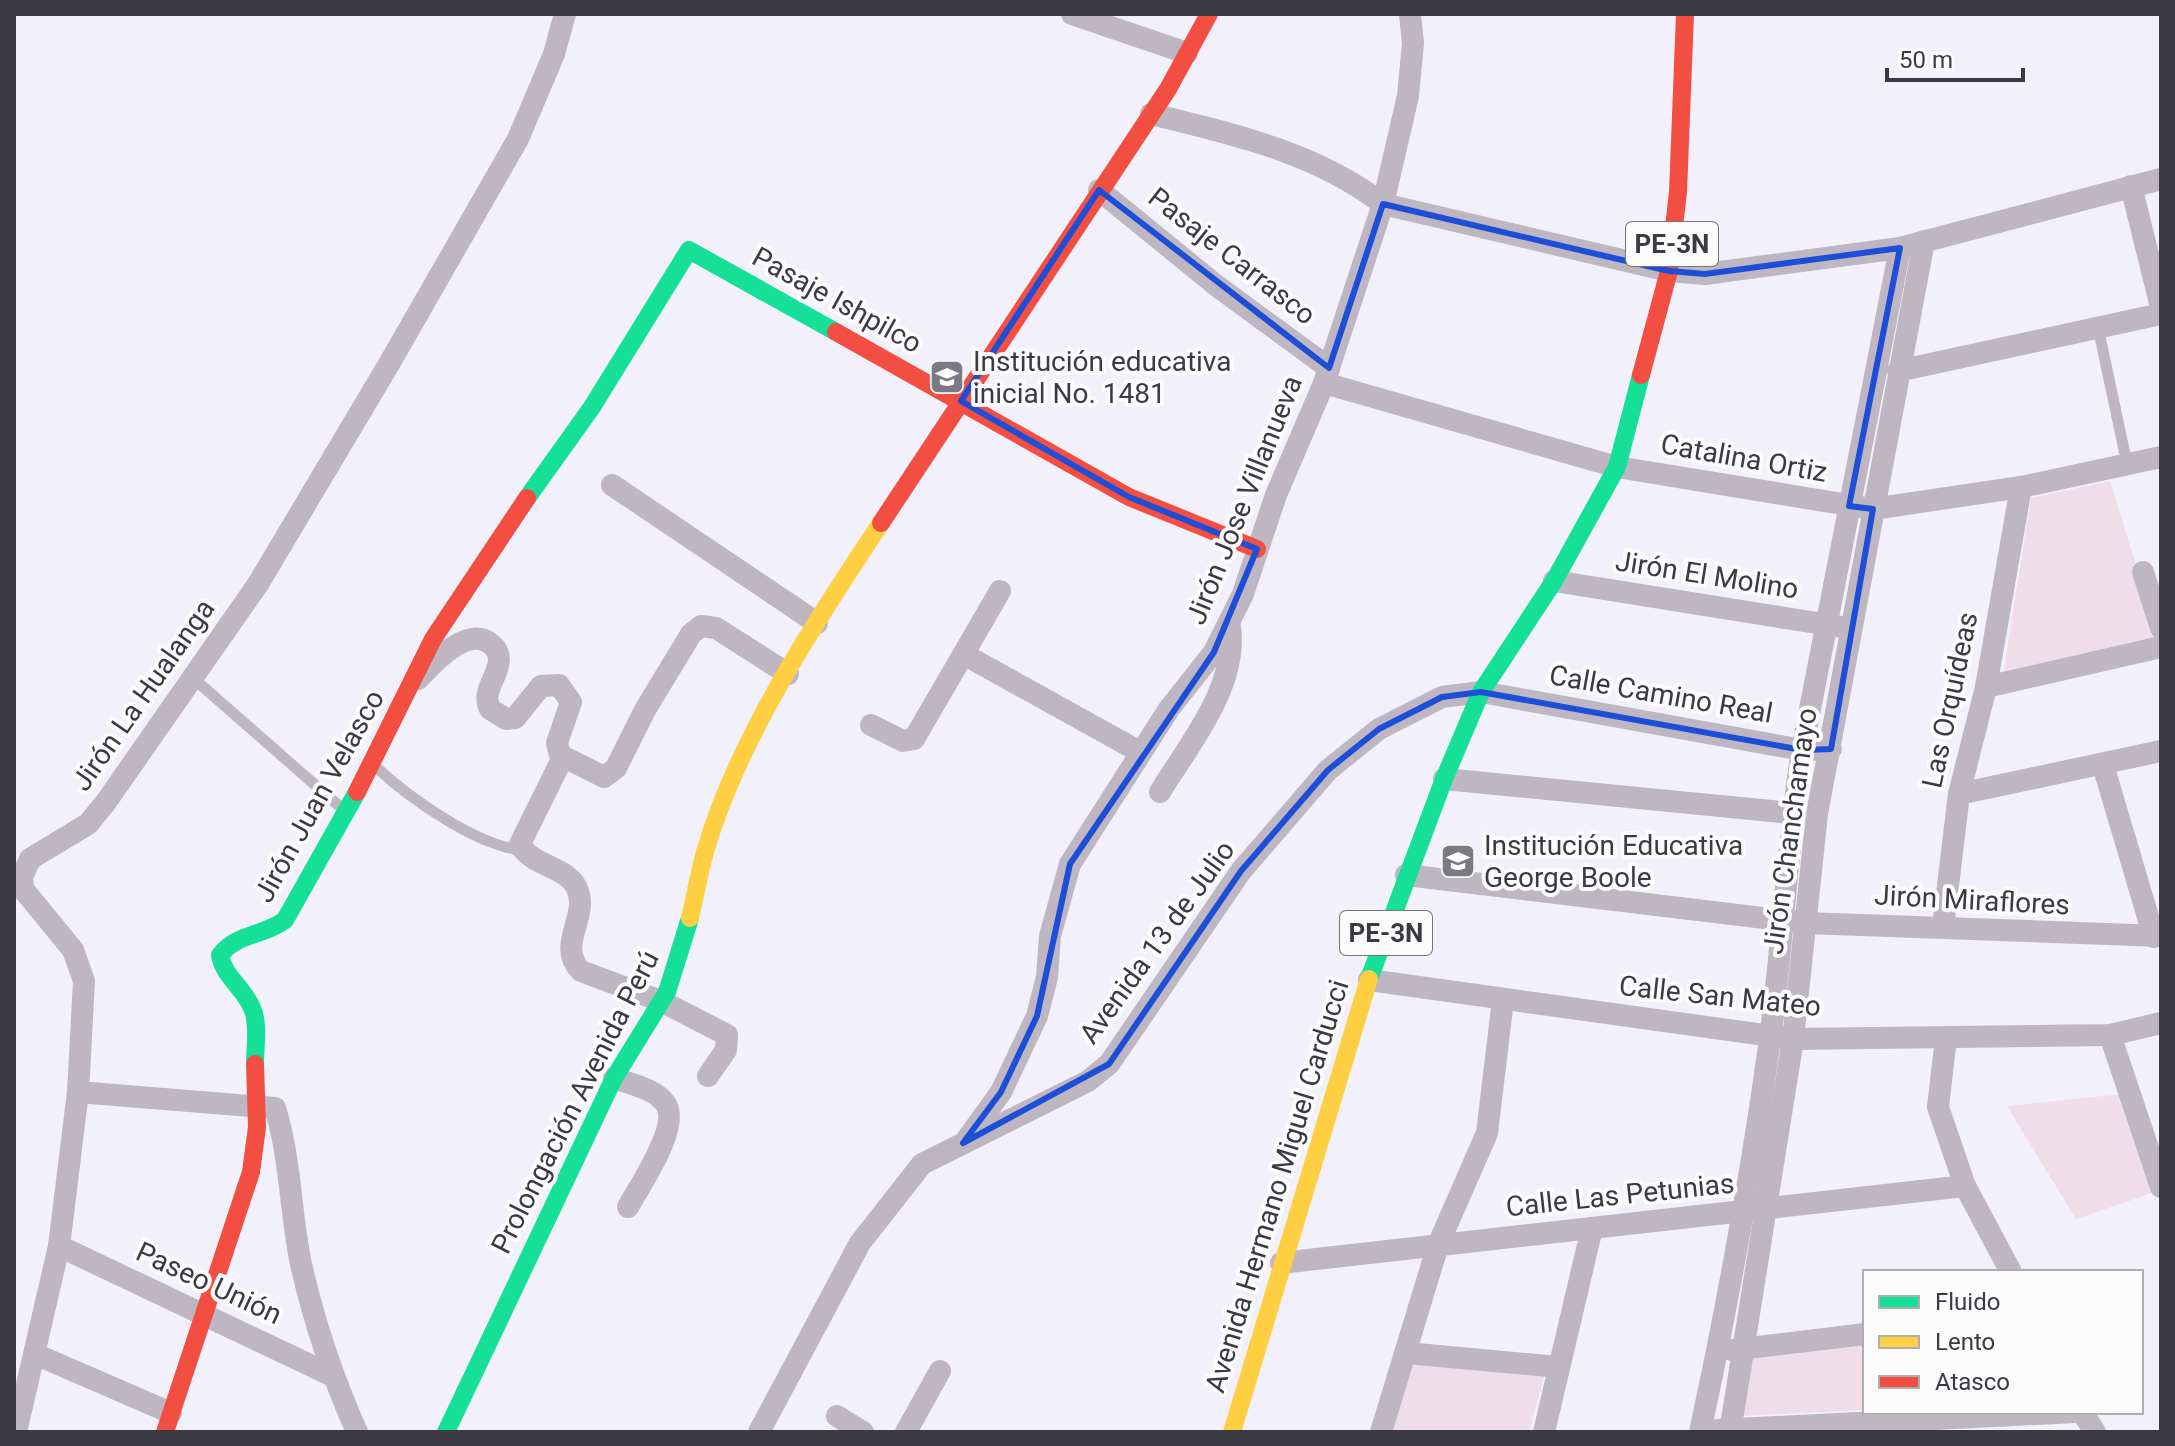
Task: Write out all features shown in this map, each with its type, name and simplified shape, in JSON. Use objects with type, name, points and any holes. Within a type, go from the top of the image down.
[{"type":"main road","name":"Prolongación Avenida Perú","points":[[446,1432],[614,1078],[661,1001],[683,949],[706,850],[742,761],[788,674],[817,623],[1151,114],[1209,14]]},
{"type":"main road","name":"Avenida Hermano Miguel Carducci","points":[[1232,1432],[1369,980],[1444,779],[1481,692],[1554,581],[1617,467],[1669,271],[1678,192],[1685,14]]},
{"type":"main road","name":"Pasaje Ishpilco","points":[[689,250],[1129,497],[1257,549]]},
{"type":"main road","name":"Jirón Juan Velasco","points":[[168,1422],[251,1172],[266,1106],[254,1011],[241,987],[222,968],[220,955],[233,941],[277,929],[285,920],[373,765],[441,626],[497,539],[592,407],[689,250]]},
{"type":"street","name":"Jirón La Hualanga","points":[[16,1430],[59,1246],[78,1092],[84,981],[80,963],[23,889],[23,870],[30,859],[88,824],[258,584],[518,139],[554,54],[565,14]]},
{"type":"street","points":[[1072,14],[1187,53]]},
{"type":"street","name":"Jirón Jose Villanueva","points":[[963,1143],[1001,1092],[1037,1016],[1047,977],[1050,936],[1070,864],[1140,752],[1230,627],[1257,549],[1326,376],[1383,204],[1408,96],[1413,43],[1410,14]]},
{"type":"street","points":[[1151,114],[1276,147],[1344,177],[1383,204],[1669,271],[1705,274],[1900,248],[2161,179]]},
{"type":"street","points":[[2131,186],[2161,307]]},
{"type":"street","name":"Pasaje Carrasco","points":[[1099,190],[1326,376]]},
{"type":"street","name":"Jirón Chanchamayo","points":[[1700,1431],[1793,1039],[1817,814],[1924,241]]},
{"type":"street","name":"Jirón Chanchamayo","points":[[1730,1431],[1744,1349],[1754,1210],[1792,813],[1900,248]]},
{"type":"street","points":[[1898,371],[2161,314]]},
{"type":"street","name":"Catalina Ortiz","points":[[1326,376],[1617,467],[1873,509],[2021,487],[2161,457]]},
{"type":"street","points":[[612,485],[817,623]]},
{"type":"street","name":"Las Orquídeas","points":[[1943,927],[1959,794],[1986,687],[2021,487]]},
{"type":"street","points":[[2143,572],[2161,628]]},
{"type":"street","name":"Jirón El Molino","points":[[1554,581],[1851,628]]},
{"type":"street","points":[[871,725],[903,741],[914,739],[1000,591]]},
{"type":"street","points":[[562,759],[599,777],[613,773],[645,710],[691,634],[701,626],[716,628],[788,674]]},
{"type":"street","points":[[1160,792],[1229,671],[1232,646],[1230,627]]},
{"type":"street","points":[[410,688],[460,641],[471,637],[487,641],[496,648],[499,660],[487,701],[498,716],[515,718],[541,686],[547,684],[559,685],[569,696],[571,709],[557,743],[562,759],[520,839],[523,850],[567,877],[578,891],[571,941],[576,967],[661,1001],[727,1035],[726,1050],[708,1076]]},
{"type":"street","points":[[1986,687],[2161,647]]},
{"type":"street","points":[[965,655],[1140,752]]},
{"type":"street","name":"Calle Camino Real","points":[[1481,692],[1802,750],[1831,749]]},
{"type":"street","name":"Avenida 13 de Julio","points":[[759,1432],[860,1243],[922,1164],[1088,1081],[1109,1064],[1241,871],[1328,770],[1379,729],[1442,697],[1481,692]]},
{"type":"street","points":[[1959,794],[2161,751]]},
{"type":"street","points":[[2103,765],[2157,937]]},
{"type":"street","points":[[1444,779],[1792,813]]},
{"type":"street","name":"Jirón Miraflores","points":[[1406,875],[1805,923],[2157,937]]},
{"type":"street","name":"Calle San Mateo","points":[[1369,980],[1793,1039],[2110,1035],[2161,1023]]},
{"type":"street","points":[[1381,1432],[1438,1245],[1487,1133],[1503,1000]]},
{"type":"street","points":[[2110,1035],[2160,1179]]},
{"type":"street","points":[[1946,1038],[1938,1107],[1965,1186],[2010,1270]]},
{"type":"street","points":[[614,1078],[658,1096],[667,1104],[670,1116],[667,1134],[628,1207]]},
{"type":"street","points":[[78,1092],[266,1106],[287,1146],[301,1262],[333,1376],[357,1432]]},
{"type":"street","name":"Calle Las Petunias","points":[[1281,1263],[1965,1186]]},
{"type":"street","points":[[1544,1432],[1592,1228]]},
{"type":"street","name":"Paseo Unión","points":[[59,1246],[333,1376]]},
{"type":"street","points":[[1719,1351],[1863,1334]]},
{"type":"street","points":[[1406,1353],[1559,1367]]},
{"type":"street","points":[[35,1354],[168,1422]]},
{"type":"street","points":[[906,1432],[940,1371]]},
{"type":"street","points":[[1700,1431],[2039,1414]]},
{"type":"street","points":[[2083,1414],[2095,1432]]},
{"type":"street","points":[[837,1416],[863,1432]]},
{"type":"lane","points":[[2098,327],[2127,464]]},
{"type":"lane","points":[[193,678],[347,813]]},
{"type":"lane","points":[[373,765],[393,783],[449,820],[508,849],[523,850]]},
{"type":"highlighted area","points":[[1099,190],[1329,368],[1383,204],[1669,271],[1705,274],[1900,248],[1849,506],[1873,509],[1831,749],[1802,750],[1481,692],[1442,697],[1379,729],[1328,770],[1241,871],[1109,1064],[963,1143],[1001,1092],[1037,1016],[1070,864],[1214,652],[1257,549],[1129,497],[961,401]]},
{"type":"shaded area","points":[[2110,481],[2159,640],[2003,675],[2031,498]]},
{"type":"shaded area","points":[[2122,1094],[2155,1192],[2076,1219],[2007,1106]]},
{"type":"shaded area","points":[[1863,1345],[1863,1410],[1740,1416],[1751,1358]]},
{"type":"shaded area","points":[[1409,1355],[1546,1370],[1529,1432],[1385,1432]]},
{"type":"traffic: fast","points":[[527,498],[592,407],[689,250],[836,332]]},
{"type":"traffic: fast","points":[[1369,979],[1444,779],[1481,692],[1554,581],[1617,467],[1641,375]]},
{"type":"traffic: fast","points":[[255,1064],[254,1014],[225,969],[220,955],[234,942],[285,920],[357,792]]},
{"type":"traffic: fast","points":[[446,1432],[614,1078],[667,992],[690,918]]},
{"type":"traffic: slow","points":[[690,918],[705,852],[737,767],[781,682],[881,523]]},
{"type":"traffic: slow","points":[[1232,1432],[1369,979]]},
{"type":"traffic: jam","points":[[881,523],[1168,89],[1209,14]]},
{"type":"traffic: jam","points":[[1641,375],[1669,271],[1678,192],[1685,14]]},
{"type":"traffic: jam","points":[[836,332],[1129,497],[1257,549]]},
{"type":"traffic: jam","points":[[357,792],[433,639],[527,498]]},
{"type":"traffic: jam","points":[[165,1432],[251,1172],[257,1127],[255,1064]]},
{"type":"place","name":"Institución educativa inicial No. 1481","points":[[947,377]]},
{"type":"place","name":"Institución Educativa George Boole","points":[[1458,861]]}]
